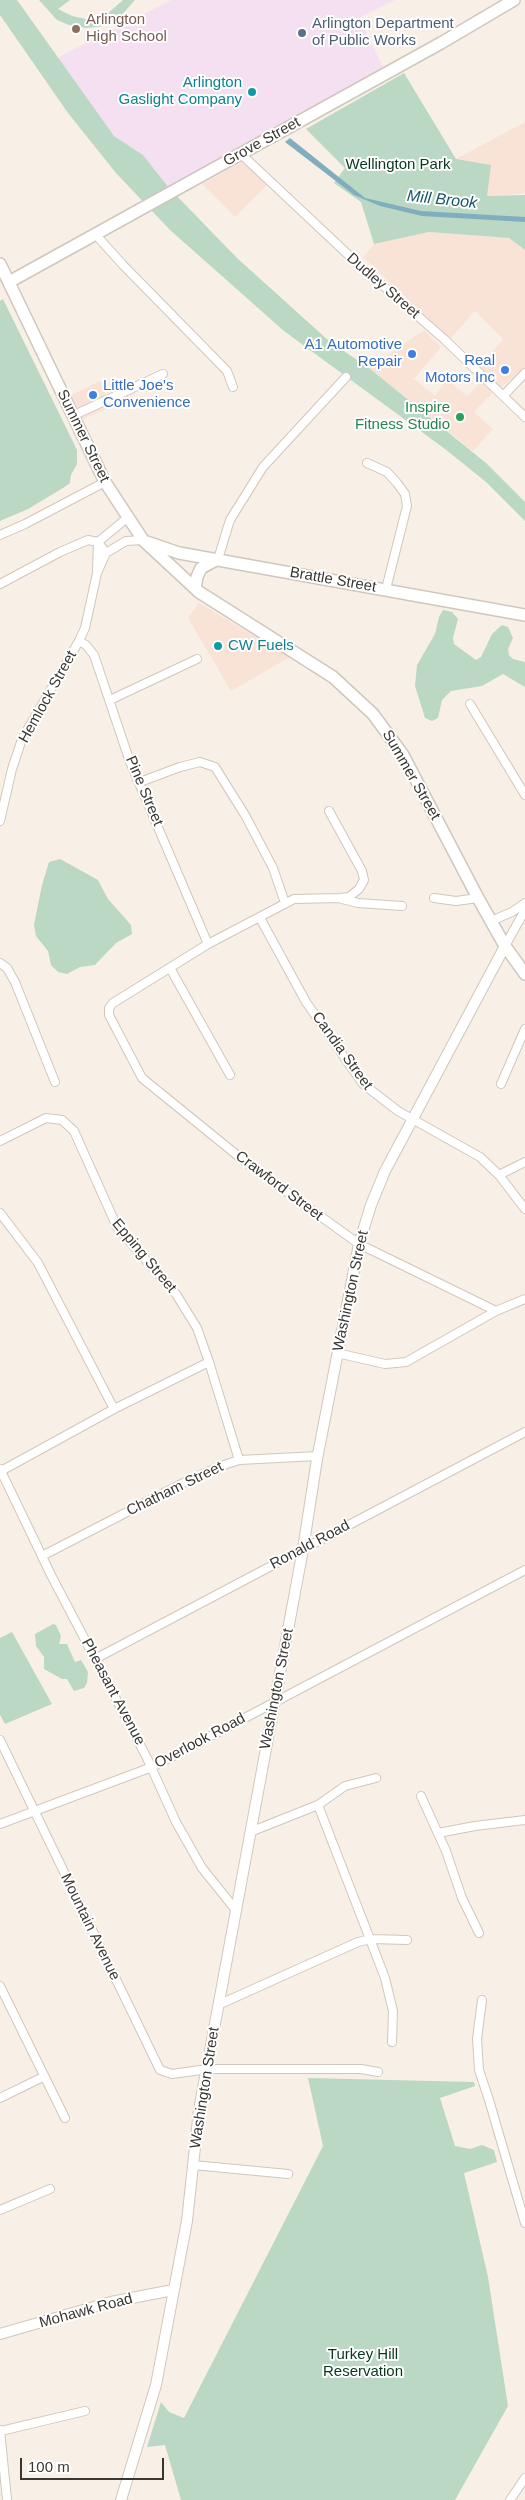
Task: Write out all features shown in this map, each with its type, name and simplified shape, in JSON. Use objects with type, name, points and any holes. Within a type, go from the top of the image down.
[{"type":"main road","name":"Grove Street","points":[[9,282],[514,0]]},
{"type":"main road","name":"Summer Street","points":[[0,264],[105,482],[143,540],[195,588],[333,677],[374,714],[403,755],[490,921],[525,974]]},
{"type":"main road","name":"Brattle Street","points":[[143,540],[178,553],[525,615]]},
{"type":"main road","points":[[195,588],[196,577],[202,568],[218,559]]},
{"type":"street","name":"Dudley Street","points":[[241,154],[330,239],[444,339],[525,417]]},
{"type":"street","points":[[96,235],[227,371],[233,387]]},
{"type":"street","points":[[504,395],[525,373]]},
{"type":"street","points":[[72,416],[163,374]]},
{"type":"street","points":[[218,559],[230,520],[263,467],[346,377]]},
{"type":"street","points":[[367,463],[387,472],[405,494],[407,506],[386,589]]},
{"type":"street","points":[[0,534],[24,524],[105,482]]},
{"type":"street","points":[[98,542],[127,518]]},
{"type":"street","points":[[0,584],[60,552],[88,540],[98,542],[106,553],[126,541],[143,540]]},
{"type":"street","name":"Hemlock Street","points":[[0,821],[2,802],[22,739],[85,628],[97,573],[98,542]]},
{"type":"street","name":"Hemlock Street","points":[[97,573],[106,553]]},
{"type":"street","name":"Pine Street","points":[[79,641],[86,645],[94,655],[130,762],[208,944]]},
{"type":"street","points":[[110,700],[197,659]]},
{"type":"street","points":[[470,704],[525,795]]},
{"type":"street","points":[[140,782],[180,767],[200,762],[215,767],[245,815],[273,868],[285,903]]},
{"type":"street","points":[[329,811],[359,864],[364,877],[363,884],[358,891],[340,898]]},
{"type":"street","points":[[230,1075],[170,968],[208,944],[294,899],[340,898],[358,903],[402,906]]},
{"type":"street","points":[[434,898],[452,901],[478,898]]},
{"type":"street","points":[[490,921],[512,912],[525,903]]},
{"type":"street","name":"Washington Street","points":[[121,2500],[156,2385],[172,2290],[187,2221],[199,2110],[303,1549],[337,1353],[360,1244],[377,1189],[412,1119],[525,910]]},
{"type":"street","name":"Candia Street","points":[[260,918],[306,1002],[355,1075],[375,1095],[412,1119],[480,1157],[499,1175],[525,1209]]},
{"type":"street","points":[[0,963],[7,968],[15,982],[56,1082]]},
{"type":"street","name":"Crawford Street","points":[[170,968],[113,1003],[108,1010],[110,1018],[136,1069],[146,1082],[248,1164],[360,1244],[496,1312]]},
{"type":"street","points":[[502,1084],[525,1029]]},
{"type":"street","name":"Epping Street","points":[[0,1140],[46,1118],[58,1119],[72,1127],[113,1221],[183,1303],[197,1328],[239,1460]]},
{"type":"street","points":[[499,1175],[525,1162]]},
{"type":"street","points":[[0,1213],[38,1262],[114,1409]]},
{"type":"street","points":[[337,1353],[385,1364],[406,1362],[496,1312],[525,1299]]},
{"type":"street","points":[[0,1470],[114,1409],[209,1362]]},
{"type":"street","name":"Ronald Road","points":[[95,1658],[525,1432]]},
{"type":"street","name":"Chatham Street","points":[[42,1556],[205,1472],[239,1460],[318,1456]]},
{"type":"street","name":"Pheasant Avenue","points":[[0,1470],[42,1556],[152,1767],[176,1822],[202,1868],[235,1909]]},
{"type":"street","name":"Overlook Road","points":[[0,1824],[152,1767],[525,1570]]},
{"type":"street","name":"Mountain Avenue","points":[[0,1740],[33,1812],[160,2070],[172,2074],[208,2068],[361,2069],[378,2072]]},
{"type":"street","points":[[250,1832],[318,1805],[345,1786],[376,1778]]},
{"type":"street","points":[[421,1796],[438,1834],[462,1898],[479,1933]]},
{"type":"street","points":[[318,1805],[385,1978],[393,2011],[392,2042]]},
{"type":"street","points":[[438,1834],[475,1826],[525,1820]]},
{"type":"street","points":[[218,2005],[342,1948],[371,1939],[407,1940]]},
{"type":"street","points":[[1,1990],[65,2118]]},
{"type":"street","points":[[482,2000],[477,2038],[478,2070],[490,2100],[525,2223]]},
{"type":"street","points":[[0,2098],[43,2077]]},
{"type":"street","points":[[193,2165],[288,2174]]},
{"type":"street","points":[[0,2210],[50,2189]]},
{"type":"street","name":"Mohawk Road","points":[[0,2334],[111,2302],[172,2290]]},
{"type":"street","points":[[7,2500],[0,2430],[85,2411]]},
{"type":"street","points":[[510,2500],[525,2478]]},
{"type":"shaded area","name":"Arlington Department of Public Works","points":[[171,0],[395,0],[359,18],[384,69],[169,188],[143,155],[114,136],[57,58]]},
{"type":"shaded area","points":[[525,122],[525,191],[523,194],[486,196],[490,166],[456,159]]},
{"type":"shaded area","points":[[243,161],[268,184],[235,217],[202,184]]},
{"type":"shaded area","points":[[429,232],[509,238],[525,250],[525,371],[523,369],[501,388],[480,366],[503,339],[475,311],[450,339],[363,257],[374,244]]},
{"type":"shaded area","points":[[424,330],[441,347],[414,379],[435,396],[447,380],[467,396],[481,382],[493,392],[474,412],[493,429],[473,451],[369,368]]},
{"type":"shaded area","points":[[100,381],[111,407],[83,419],[71,395]]},
{"type":"shaded area","points":[[199,603],[290,657],[231,691],[188,618]]},
{"type":"green space","points":[[0,0],[17,0],[114,136],[143,155],[169,188],[237,258],[329,341],[369,368],[486,463],[525,502],[525,521],[486,482],[445,449],[284,331],[170,230],[116,173],[68,113],[0,15]]},
{"type":"green space","points":[[39,0],[70,0],[58,9],[72,16],[86,19],[107,14],[123,0],[135,0],[118,19],[104,26],[86,28],[69,25],[57,20]]},
{"type":"green space","name":"Wellington Park","points":[[404,73],[456,159],[491,165],[487,196],[525,195],[525,250],[509,238],[429,232],[374,244],[361,202],[334,183],[345,168],[306,129]]},
{"type":"green space","points":[[3,299],[77,450],[77,464],[71,475],[70,483],[28,509],[0,521],[0,301]]},
{"type":"green space","points":[[443,610],[452,612],[458,619],[453,638],[454,644],[476,660],[481,657],[492,634],[502,625],[508,627],[513,638],[508,649],[509,655],[513,659],[525,662],[525,687],[503,674],[482,686],[451,691],[442,700],[438,718],[432,721],[425,718],[415,686],[417,665],[435,634],[439,617]]},
{"type":"green space","points":[[60,859],[98,880],[108,899],[131,925],[132,934],[116,943],[95,965],[80,967],[67,974],[58,972],[51,965],[48,951],[36,936],[34,925],[49,862]]},
{"type":"green space","points":[[53,1624],[56,1625],[61,1636],[59,1644],[67,1644],[75,1662],[81,1660],[88,1672],[87,1683],[84,1688],[74,1691],[67,1679],[62,1679],[44,1669],[44,1657],[36,1646],[35,1634]]},
{"type":"green space","points":[[12,1632],[52,1704],[5,1724],[0,1715],[0,1638]]},
{"type":"green space","name":"Turkey Hill Reservation","points":[[308,2078],[474,2082],[475,2086],[440,2098],[455,2146],[470,2149],[482,2145],[494,2150],[497,2162],[464,2173],[488,2277],[508,2406],[455,2500],[181,2500],[165,2445],[147,2447],[161,2402],[169,2412],[184,2418],[323,2146]]},
{"type":"water","points":[[290,138],[365,198],[421,211],[525,217],[525,222],[422,216],[380,206],[354,195],[285,142]]},
{"type":"place","name":"Arlington High School","points":[[76,29]]},
{"type":"place","name":"Arlington Department of Public Works","points":[[302,33]]},
{"type":"place","name":"Arlington Gaslight Company","points":[[252,92]]},
{"type":"place","name":"A1 Automotive Repair","points":[[412,354]]},
{"type":"place","name":"Real Motors Inc","points":[[505,370]]},
{"type":"place","name":"Little Joe's Convenience","points":[[93,395]]},
{"type":"place","name":"Inspire Fitness Studio","points":[[460,417]]},
{"type":"place","name":"CW Fuels","points":[[218,646]]},
{"type":"water label","name":"Mill Brook","points":[[442,200]]}]
